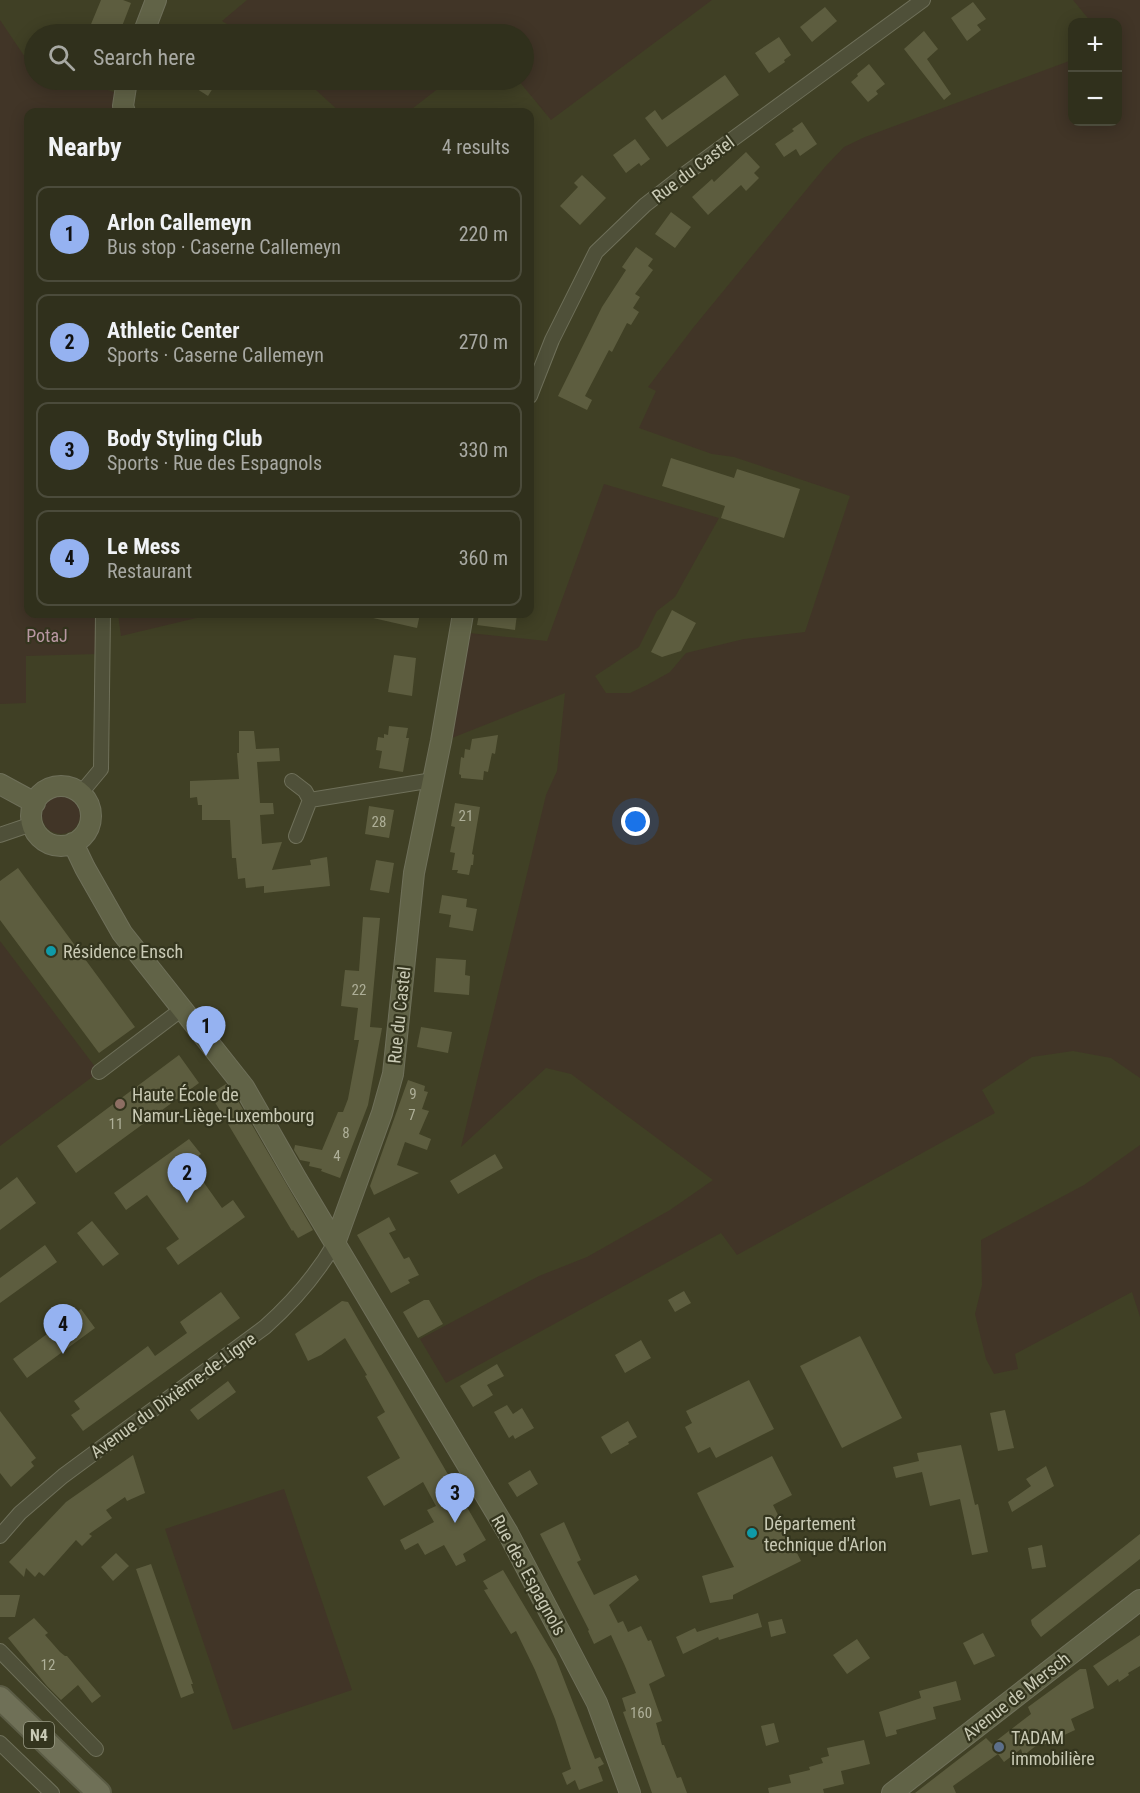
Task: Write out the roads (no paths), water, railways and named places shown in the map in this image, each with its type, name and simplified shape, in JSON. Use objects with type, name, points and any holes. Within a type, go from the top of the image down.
[{"type":"main road","name":"N4","points":[[0,1698],[99,1793]]},
{"type":"street","points":[[147,24],[156,0]]},
{"type":"street","name":"Rue du Castel","points":[[534,386],[552,340],[596,252],[645,205],[669,186],[924,0]]},
{"type":"street","points":[[124,108],[125,90]]},
{"type":"street","points":[[81,793],[101,769],[103,618]]},
{"type":"street","name":"Rue du Castel","points":[[335,1243],[382,1113],[393,1074],[414,873],[462,618]]},
{"type":"street","points":[[310,800],[433,780]]},
{"type":"street","points":[[292,781],[305,791],[310,800]]},
{"type":"street","points":[[0,784],[35,802]]},
{"type":"street","points":[[61,786],[72,787],[81,793],[89,802],[92,814],[90,826],[83,837],[64,846],[45,840],[32,824],[30,813],[41,794],[50,788],[61,786]]},
{"type":"street","points":[[296,836],[310,800]]},
{"type":"street","points":[[0,835],[32,824]]},
{"type":"street","name":"Rue des Espagnols","points":[[73,843],[122,933],[244,1087],[525,1563],[597,1703],[630,1793]]},
{"type":"street","points":[[99,1072],[182,1009]]},
{"type":"street","name":"Avenue du Dixième-de-Ligne","points":[[0,1536],[20,1514],[63,1476],[265,1328],[320,1269],[335,1243]]},
{"type":"street","name":"Avenue de Mersch","points":[[892,1793],[1140,1600]]},
{"type":"street","points":[[0,1651],[96,1749]]},
{"type":"street","points":[[0,1743],[52,1793]]},
{"type":"place","name":"Résidence Ensch","points":[[51,951]]},
{"type":"place","name":"Arlon Callemeyn","points":[[206,1056]]},
{"type":"place","name":"Haute École de Namur-Liège-Luxembourg","points":[[120,1104]]},
{"type":"place","name":"Athletic Center","points":[[187,1203]]},
{"type":"place","name":"Le Mess","points":[[63,1354]]},
{"type":"place","name":"Body Styling Club","points":[[455,1523]]},
{"type":"place","name":"Département technique d'Arlon","points":[[752,1533]]},
{"type":"place","name":"TADAM immobilière","points":[[999,1747]]},
{"type":"park label","name":"PotaJ","points":[[47,635]]}]
